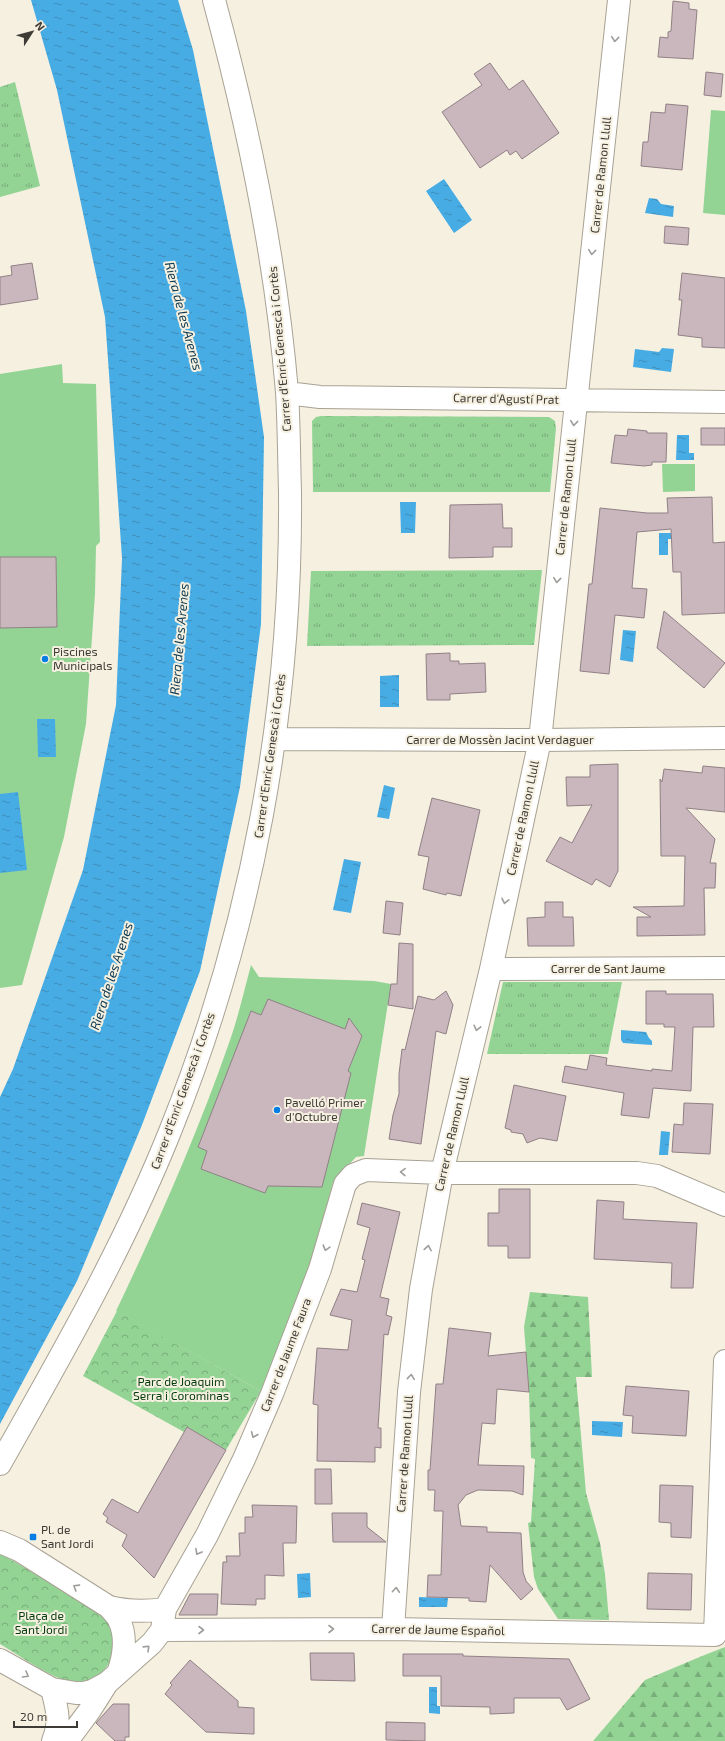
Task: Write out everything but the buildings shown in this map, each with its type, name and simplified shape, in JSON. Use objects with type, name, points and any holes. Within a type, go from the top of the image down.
[{"type":"street","name":"Carrer d'Enric Genescà i Cortès","points":[[0,1464],[100,1285],[134,1216],[175,1120],[201,1049],[231,949],[255,853],[275,739],[287,624],[290,545],[287,393],[273,271],[262,204],[237,90],[214,0]]},
{"type":"street","name":"Carrer de Ramon Llull","points":[[393,1629],[411,1376],[420,1289],[442,1173],[491,969],[540,740],[619,0]]},
{"type":"street","name":"Carrer d'Agustí Prat","points":[[287,393],[320,397],[725,402]]},
{"type":"street","name":"Carrer de Mossèn Jacint Verdaguer","points":[[275,739],[540,740],[725,738]]},
{"type":"street","name":"Carrer de Sant Jaume","points":[[491,969],[725,968]]},
{"type":"street","name":"Carrer de Jaume Faura","points":[[112,1678],[152,1643],[244,1459],[272,1394],[320,1269],[345,1184],[353,1175],[366,1170],[442,1173],[637,1172],[657,1176],[725,1205]]},
{"type":"street","name":"Carrer de Jaume Español","points":[[163,1620],[393,1629],[715,1635],[725,1361]]},
{"type":"street","points":[[0,1534],[9,1546],[109,1607],[127,1612],[143,1612],[163,1620]]},
{"type":"street","points":[[67,1741],[90,1710],[123,1660],[123,1631],[119,1619],[109,1607]]},
{"type":"street","points":[[0,1660],[52,1689],[76,1693],[92,1691],[112,1678]]},
{"type":"street","points":[[52,1689],[59,1719],[57,1732],[53,1741]]},
{"type":"green space","points":[[15,82],[40,186],[0,197],[0,87]]},
{"type":"green space","points":[[711,110],[725,111],[725,215],[703,213]]},
{"type":"green space","name":"Piscines Municipals","points":[[62,364],[63,383],[96,384],[100,542],[96,546],[95,594],[86,724],[64,837],[22,985],[0,988],[0,374]]},
{"type":"green space","points":[[316,417],[549,417],[555,421],[556,428],[550,492],[313,492],[312,421]]},
{"type":"green space","points":[[662,464],[695,464],[695,491],[663,492]]},
{"type":"green space","points":[[542,570],[534,645],[307,646],[311,571]]},
{"type":"green space","points":[[251,965],[259,977],[374,981],[391,984],[364,1156],[356,1157],[333,1182],[309,1274],[261,1391],[116,1311],[162,1212],[204,1111],[232,1034]]},
{"type":"green space","points":[[503,982],[622,982],[608,1054],[487,1054]]},
{"type":"green space","points":[[530,1292],[588,1297],[592,1377],[576,1377],[586,1493],[600,1543],[605,1574],[609,1620],[558,1619],[538,1589],[534,1577],[528,1523],[531,1522],[535,1459],[531,1458],[529,1392],[524,1327]]},
{"type":"green space","name":"Parc de Joaquim Serra i Corominas","points":[[117,1311],[261,1391],[226,1450],[187,1427],[184,1432],[83,1376]]},
{"type":"green space","name":"Plaça de Sant Jordi","points":[[0,1553],[107,1619],[114,1628],[114,1648],[111,1660],[104,1670],[84,1683],[73,1683],[40,1669],[0,1644]]},
{"type":"green space","points":[[725,1647],[725,1741],[593,1741],[645,1680]]},
{"type":"water","name":"Riera de les Arenes","points":[[31,0],[178,0],[193,50],[246,311],[264,437],[261,624],[240,787],[200,971],[142,1125],[77,1281],[0,1424],[0,1097],[13,1069],[83,870],[116,705],[122,558],[105,317],[57,90]]},
{"type":"water","points":[[444,179],[472,220],[454,233],[426,191]]},
{"type":"water","points":[[649,198],[657,199],[661,204],[674,206],[673,217],[645,213]]},
{"type":"water","points":[[662,348],[674,349],[671,372],[633,367],[635,349],[659,352]]},
{"type":"water","points":[[677,435],[689,435],[689,453],[694,453],[694,460],[676,460]]},
{"type":"water","points":[[400,502],[416,502],[415,533],[401,533]]},
{"type":"water","points":[[659,533],[671,533],[672,539],[668,539],[668,555],[659,555]]},
{"type":"water","points":[[623,630],[636,631],[633,662],[620,660]]},
{"type":"water","points":[[399,675],[399,707],[380,707],[380,676]]},
{"type":"water","points":[[37,719],[55,719],[56,757],[38,757]]},
{"type":"water","points":[[384,785],[395,788],[389,819],[377,817]]},
{"type":"water","points":[[18,792],[27,870],[0,873],[0,794]]},
{"type":"water","points":[[344,859],[361,862],[351,913],[333,910]]},
{"type":"water","points":[[621,1030],[646,1032],[652,1041],[652,1045],[623,1043],[621,1040]]},
{"type":"water","points":[[661,1131],[670,1132],[668,1155],[659,1155]]},
{"type":"water","points":[[592,1421],[623,1422],[622,1437],[592,1435]]},
{"type":"water","points":[[310,1573],[311,1597],[298,1598],[297,1574]]},
{"type":"water","points":[[419,1597],[448,1598],[447,1607],[419,1607]]},
{"type":"water","points":[[429,1687],[437,1687],[437,1706],[440,1706],[440,1714],[429,1713]]},
{"type":"place","name":"Piscines Municipals","points":[[45,659]]},
{"type":"place","name":"Pavelló Primer d'Octubre","points":[[277,1110]]},
{"type":"place","name":"Pl. de Sant Jordi","points":[[33,1537]]}]
